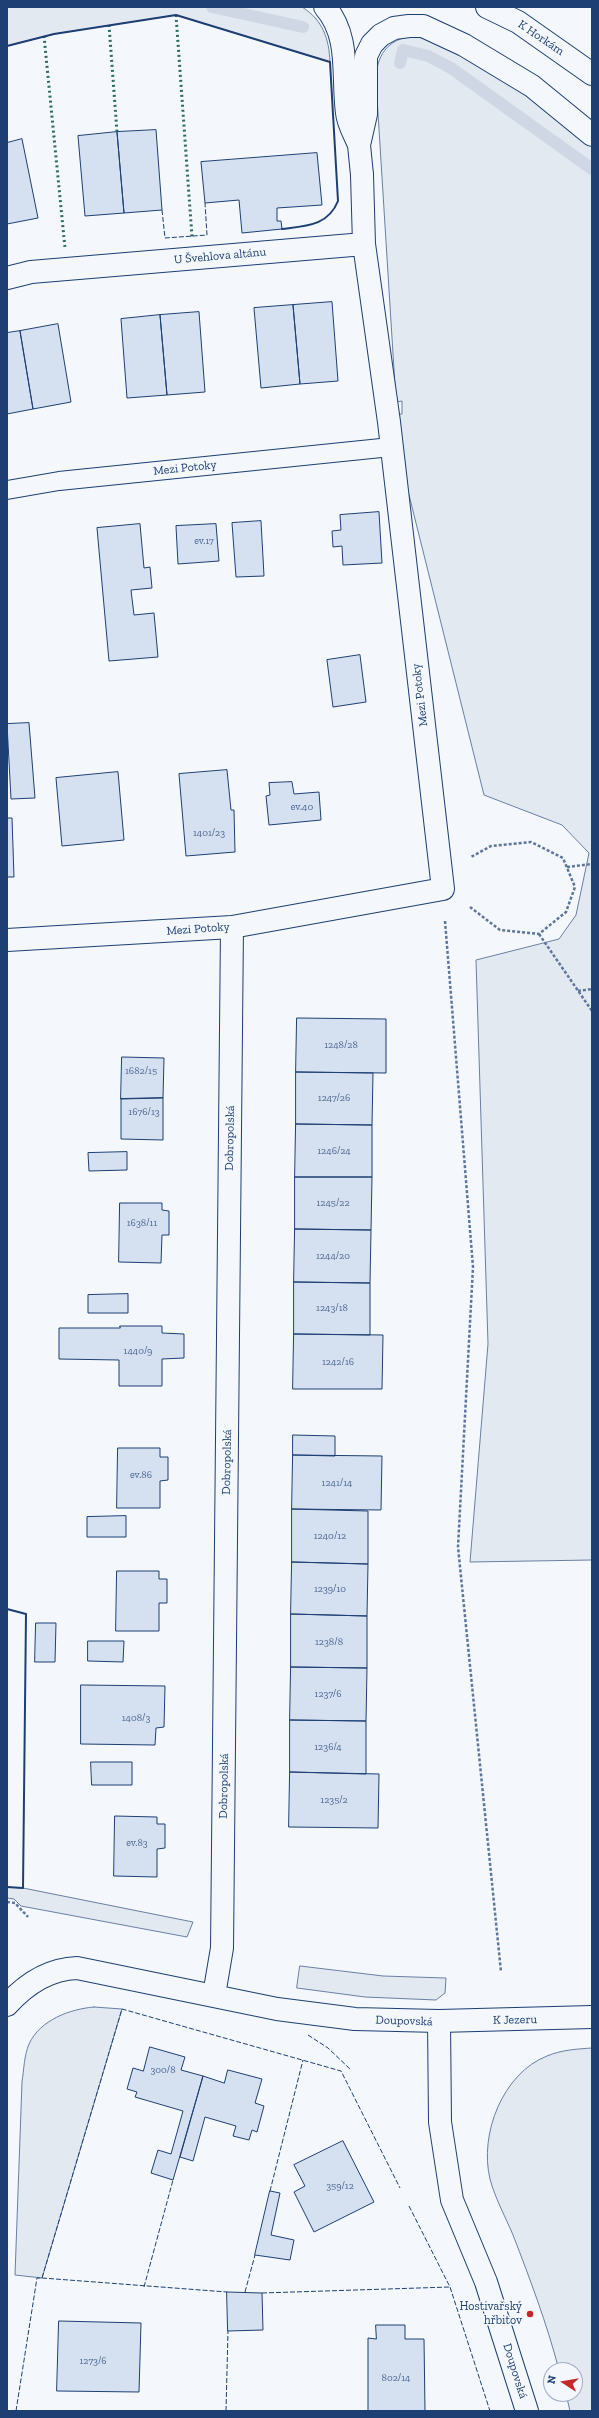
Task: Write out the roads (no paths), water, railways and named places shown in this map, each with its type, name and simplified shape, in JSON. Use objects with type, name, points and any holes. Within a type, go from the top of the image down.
[{"type":"street","points":[[325,7],[332,15],[341,35],[347,115],[359,145],[362,175],[364,244],[391,447]]},
{"type":"street","name":"K Horkám","points":[[487,7],[518,22],[592,74]]},
{"type":"street","points":[[359,145],[366,114],[366,56],[372,44],[381,35],[394,28],[409,26],[435,30],[501,66],[532,86],[592,135]]},
{"type":"street","name":"U Švehlova altánu","points":[[7,278],[31,272],[364,244]]},
{"type":"street","name":"Mezi Potoky","points":[[7,940],[232,927],[443,889],[391,447]]},
{"type":"street","name":"Dobropolská","points":[[214,1995],[222,1948],[232,927]]},
{"type":"street","name":"Doupovská","points":[[7,2005],[28,1986],[41,1978],[65,1968],[89,1970],[277,2009],[355,2019],[439,2021],[440,2122],[442,2148],[452,2200],[486,2282],[527,2411]]},
{"type":"street","name":"K Jezeru","points":[[439,2021],[592,2017]]},
{"type":"lane","name":"Mezi Potoky","points":[[7,490],[59,481],[391,447]]},
{"type":"waterway","points":[[212,7],[303,27]]},
{"type":"waterway","points":[[400,63],[403,50],[428,56],[451,68],[592,169]]},
{"type":"place","name":"Hostivařský hřbitov","points":[[530,2314]]}]
